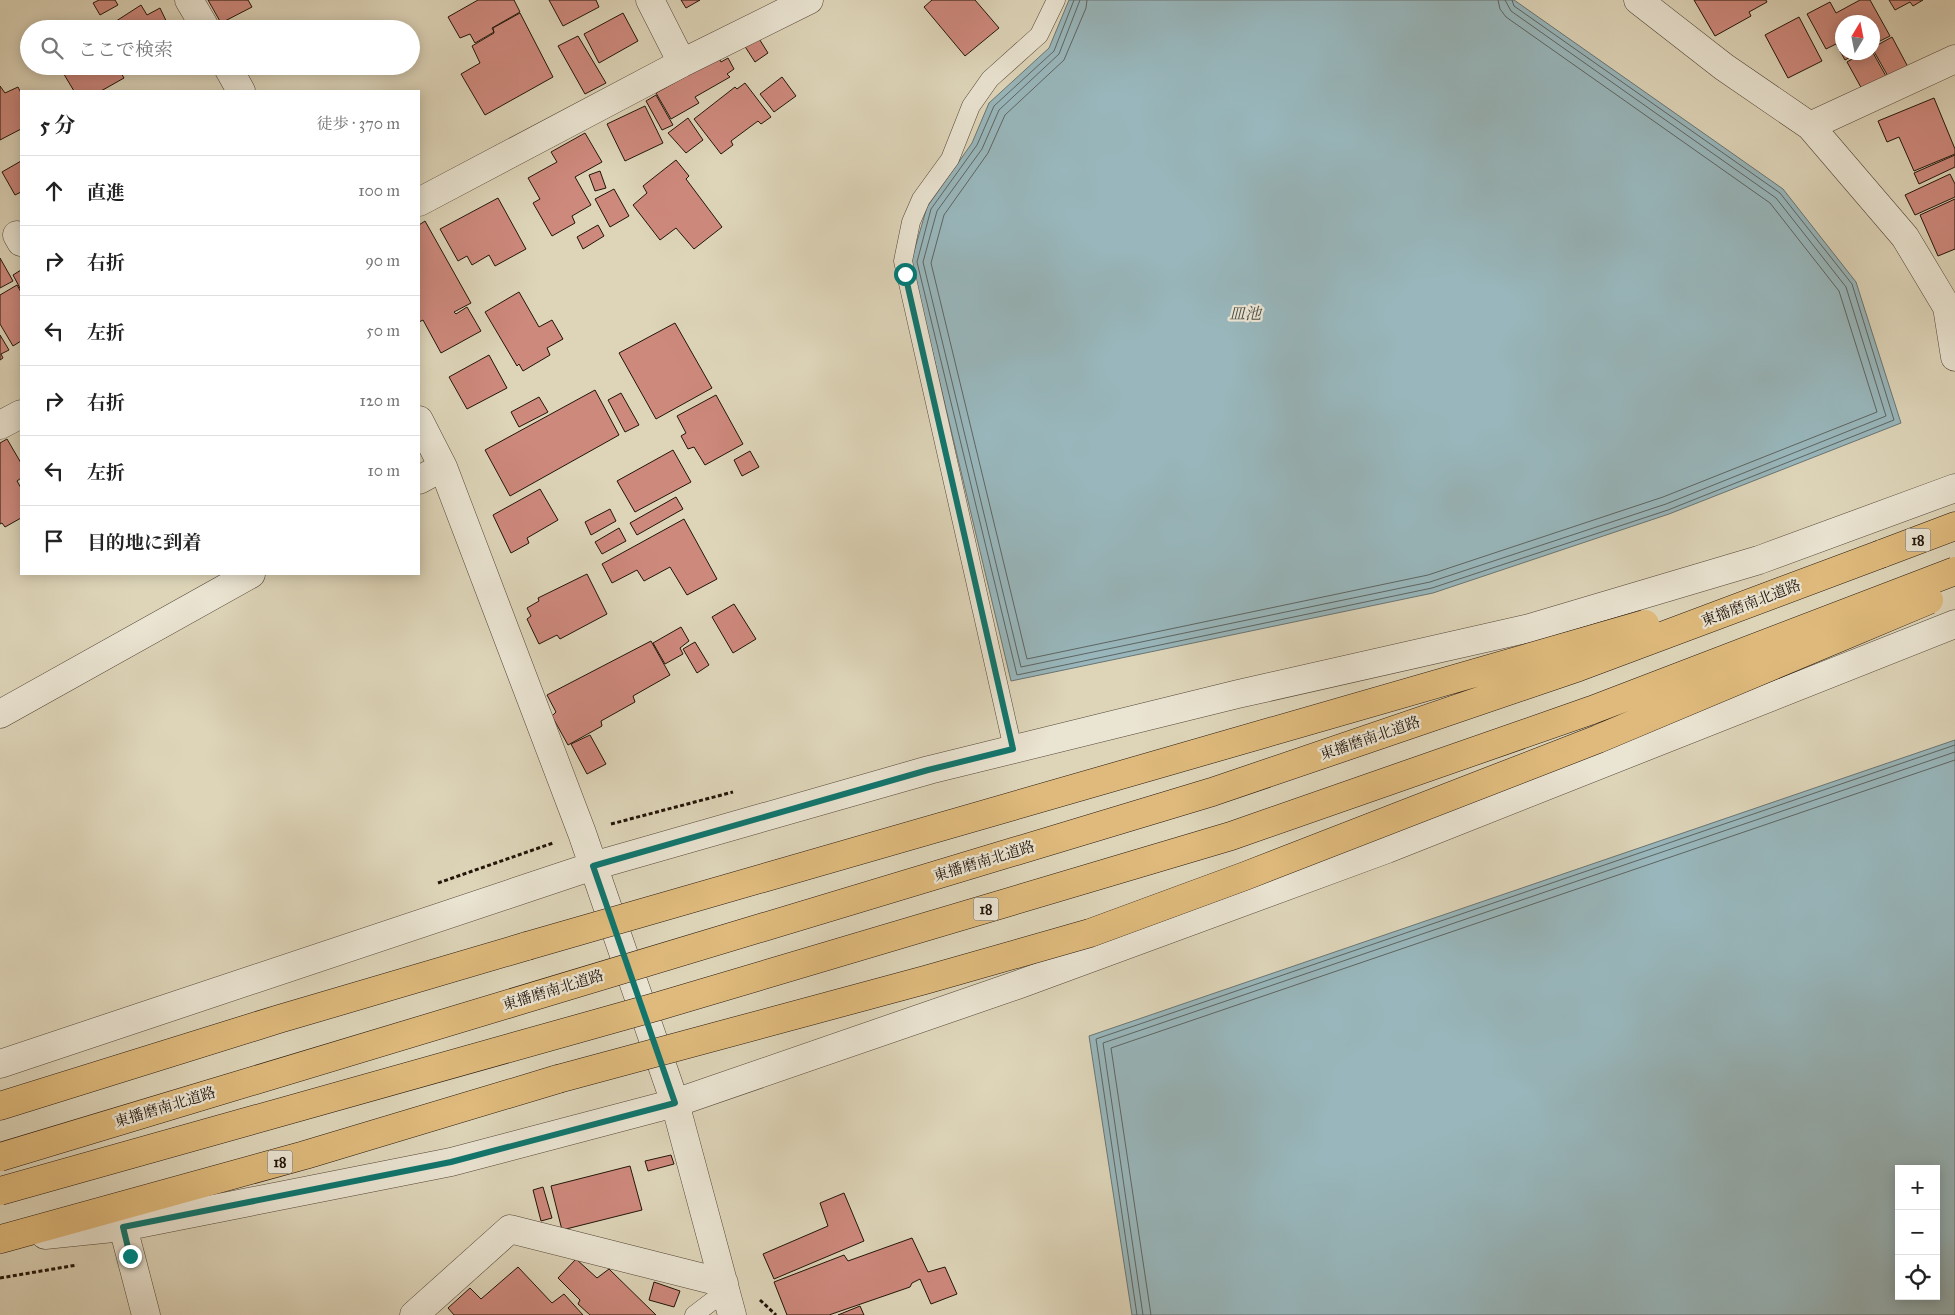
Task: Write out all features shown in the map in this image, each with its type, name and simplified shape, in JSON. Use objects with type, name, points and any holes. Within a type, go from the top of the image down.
[{"type":"highway","name":"東播磨南北道路","points":[[0,1157],[1212,792],[1579,667],[1955,526]]},
{"type":"highway","name":"18","points":[[0,1106],[279,1019],[527,946],[1197,752],[1500,668],[1881,554]]},
{"type":"highway","name":"18","points":[[0,1191],[659,1006],[1231,836],[1592,710],[1955,571]]},
{"type":"highway","name":"18","points":[[1,1239],[305,1155],[558,1079],[1090,933],[1244,876],[1598,739],[1955,588]]},
{"type":"street","points":[[189,0],[201,20]]},
{"type":"street","points":[[650,0],[682,64]]},
{"type":"street","points":[[420,201],[682,64],[809,0]]},
{"type":"street","points":[[1638,0],[1724,67],[1810,126],[1905,237],[1951,305],[1955,357]]},
{"type":"street","points":[[1810,126],[1955,59]]},
{"type":"street","points":[[232,75],[240,90]]},
{"type":"street","points":[[0,425],[20,415]]},
{"type":"street","points":[[420,422],[443,466],[593,866],[675,1103],[728,1298]]},
{"type":"street","points":[[420,479],[443,466]]},
{"type":"street","points":[[0,1064],[593,866],[919,773],[1013,749],[1238,694],[1530,628],[1759,560],[1955,488]]},
{"type":"street","points":[[0,714],[249,575]]},
{"type":"street","points":[[1,1239],[123,1227],[451,1162],[675,1103],[1020,984],[1387,849],[1955,624]]},
{"type":"street","points":[[123,1227],[146,1315]]},
{"type":"street","points":[[414,1315],[510,1230],[728,1298]]},
{"type":"lane","points":[[1013,749],[902,261],[911,222],[918,206],[950,159],[971,106],[990,79],[1039,35],[1056,0]]},
{"type":"lane","points":[[694,1315],[715,1299],[728,1298]]},
{"type":"path","points":[[0,1278],[85,1264]]},
{"type":"water","name":"皿池","points":[[1069,0],[1514,0],[1783,189],[1856,282],[1901,423],[1669,514],[1433,593],[1011,681],[911,262],[927,207],[972,143],[989,103],[1049,48]]},
{"type":"water","points":[[1955,740],[1955,1315],[1132,1315],[1089,1036]]},
{"type":"building","points":[[99,0],[115,0],[118,5],[100,15],[93,3]]},
{"type":"building","points":[[208,0],[248,0],[252,7],[227,20],[219,20]]},
{"type":"building","points":[[478,0],[514,0],[520,12],[492,28],[494,32],[475,43],[470,34],[460,38],[448,17]]},
{"type":"building","points":[[549,0],[596,0],[599,7],[563,26]]},
{"type":"building","points":[[681,0],[700,0],[686,8]]},
{"type":"building","points":[[932,0],[975,0],[999,28],[965,56],[924,7]]},
{"type":"building","points":[[1694,0],[1766,0],[1767,2],[1749,12],[1751,16],[1715,36]]},
{"type":"building","points":[[1860,0],[1870,0],[1878,15],[1835,15],[1835,44],[1826,49],[1807,14],[1830,2],[1836,13]]},
{"type":"building","points":[[1889,0],[1923,0],[1913,6],[1910,2],[1895,10]]},
{"type":"building","points":[[141,5],[147,15],[160,8],[166,20],[118,20]]},
{"type":"building","points":[[520,13],[553,77],[485,115],[461,74],[480,63],[472,46],[494,33],[493,28]]},
{"type":"building","points":[[623,13],[638,41],[599,63],[584,34]]},
{"type":"building","points":[[1799,17],[1822,61],[1788,78],[1765,35]]},
{"type":"building","points":[[1880,18],[1890,36],[1880,41]]},
{"type":"building","points":[[578,36],[606,83],[585,94],[558,46]]},
{"type":"building","points":[[758,37],[768,53],[755,62],[744,45]]},
{"type":"building","points":[[1892,37],[1908,67],[1889,78],[1879,60],[1880,44]]},
{"type":"building","points":[[719,58],[721,62],[728,58],[734,69],[727,74],[730,77],[695,97],[699,103],[671,119],[656,93]]},
{"type":"building","points":[[1850,60],[1877,60],[1887,78],[1863,91],[1847,62]]},
{"type":"building","points":[[64,75],[122,75],[124,78],[103,90],[73,90]]},
{"type":"building","points":[[782,77],[796,96],[774,112],[760,94]]},
{"type":"building","points":[[745,83],[771,117],[761,124],[758,121],[731,141],[733,145],[721,154],[694,119],[735,87],[737,89]]},
{"type":"building","points":[[0,86],[5,93],[18,87],[20,91],[20,130],[0,140]]},
{"type":"building","points":[[656,95],[673,125],[662,130],[646,101]]},
{"type":"building","points":[[1934,98],[1955,149],[1955,154],[1914,171],[1899,137],[1887,142],[1878,121]]},
{"type":"building","points":[[645,106],[663,143],[625,161],[607,124]]},
{"type":"building","points":[[688,118],[703,140],[686,153],[668,133]]},
{"type":"building","points":[[585,133],[602,162],[575,177],[591,205],[572,216],[575,223],[552,236],[533,203],[540,199],[528,178],[557,162],[551,152]]},
{"type":"building","points":[[1955,155],[1955,167],[1919,184],[1914,173]]},
{"type":"building","points":[[676,160],[689,176],[686,179],[722,227],[694,249],[676,228],[660,240],[633,205],[647,193],[643,186]]},
{"type":"building","points":[[20,162],[20,192],[15,195],[2,172]]},
{"type":"building","points":[[600,171],[606,188],[595,191],[589,175]]},
{"type":"building","points":[[1950,174],[1955,184],[1955,197],[1915,215],[1905,195]]},
{"type":"building","points":[[614,189],[629,216],[610,227],[595,199]]},
{"type":"building","points":[[498,198],[526,249],[495,266],[489,255],[472,265],[467,256],[458,261],[440,229]]},
{"type":"building","points":[[1955,199],[1955,249],[1938,256],[1920,215]]},
{"type":"building","points":[[425,221],[471,303],[454,312],[456,314],[467,307],[481,331],[441,353],[423,320],[420,322],[420,224]]},
{"type":"building","points":[[598,225],[604,236],[583,249],[577,237]]},
{"type":"building","points":[[0,258],[13,281],[0,288]]},
{"type":"building","points":[[20,271],[20,288],[13,275]]},
{"type":"building","points":[[17,285],[20,290],[20,342],[13,346],[0,324],[0,295]]},
{"type":"building","points":[[519,292],[539,327],[552,320],[563,339],[547,348],[550,355],[523,371],[519,364],[517,366],[485,312]]},
{"type":"building","points":[[675,323],[712,388],[656,419],[619,353]]},
{"type":"building","points":[[0,335],[9,350],[1,354],[3,358],[0,360]]},
{"type":"building","points":[[489,355],[507,388],[467,409],[449,377]]},
{"type":"building","points":[[595,390],[619,435],[510,496],[485,450]]},
{"type":"building","points":[[621,393],[639,425],[625,432],[608,400]]},
{"type":"building","points":[[716,395],[743,444],[705,465],[694,447],[688,449],[681,436],[686,433],[677,416]]},
{"type":"building","points":[[539,397],[548,412],[519,427],[511,412]]},
{"type":"building","points":[[7,439],[20,461],[20,479],[17,481],[20,486],[20,519],[5,527],[2,523],[0,524],[0,443]]},
{"type":"building","points":[[673,450],[691,482],[635,512],[617,481]]},
{"type":"building","points":[[750,451],[759,467],[742,476],[734,460]]},
{"type":"building","points":[[540,489],[558,520],[527,538],[529,543],[511,553],[493,515]]},
{"type":"building","points":[[676,497],[683,509],[637,535],[630,523]]},
{"type":"building","points":[[610,509],[616,521],[591,535],[585,522]]},
{"type":"building","points":[[684,519],[717,579],[687,595],[670,567],[644,581],[637,570],[612,583],[602,564]]},
{"type":"building","points":[[619,528],[626,541],[602,554],[595,542]]},
{"type":"building","points":[[587,574],[607,614],[560,639],[557,635],[539,644],[527,619],[531,616],[527,608],[539,601],[538,598]]},
{"type":"building","points":[[734,604],[756,639],[733,653],[712,617]]},
{"type":"building","points":[[681,627],[689,641],[680,648],[683,654],[665,664],[653,643]]},
{"type":"building","points":[[651,641],[670,675],[633,696],[635,702],[601,721],[602,726],[568,745],[552,716],[556,712],[547,695]]},
{"type":"building","points":[[695,642],[709,665],[697,673],[683,649]]},
{"type":"building","points":[[590,735],[606,764],[587,774],[571,744]]},
{"type":"building","points":[[671,1155],[674,1164],[648,1171],[645,1161]]},
{"type":"building","points":[[630,1166],[642,1210],[562,1230],[551,1186]]},
{"type":"building","points":[[543,1187],[552,1218],[541,1221],[533,1190]]},
{"type":"building","points":[[844,1193],[864,1241],[774,1279],[763,1254],[828,1226],[820,1203]]},
{"type":"building","points":[[912,1238],[928,1272],[945,1267],[957,1294],[931,1304],[920,1279],[912,1283],[910,1287],[829,1315],[787,1315],[774,1282],[844,1255],[848,1261]]},
{"type":"building","points":[[576,1259],[597,1278],[609,1269],[656,1315],[590,1315],[578,1304],[580,1300],[558,1278]]},
{"type":"building","points":[[518,1267],[552,1303],[564,1294],[583,1315],[454,1315],[448,1308],[470,1288],[481,1299]]},
{"type":"building","points":[[654,1282],[680,1291],[674,1307],[649,1300]]},
{"type":"building","points":[[860,1306],[864,1315],[838,1315]]},
{"type":"route","points":[[130,1256],[123,1227],[451,1162],[675,1103],[593,866],[928,770],[1013,749],[905,274]]}]
